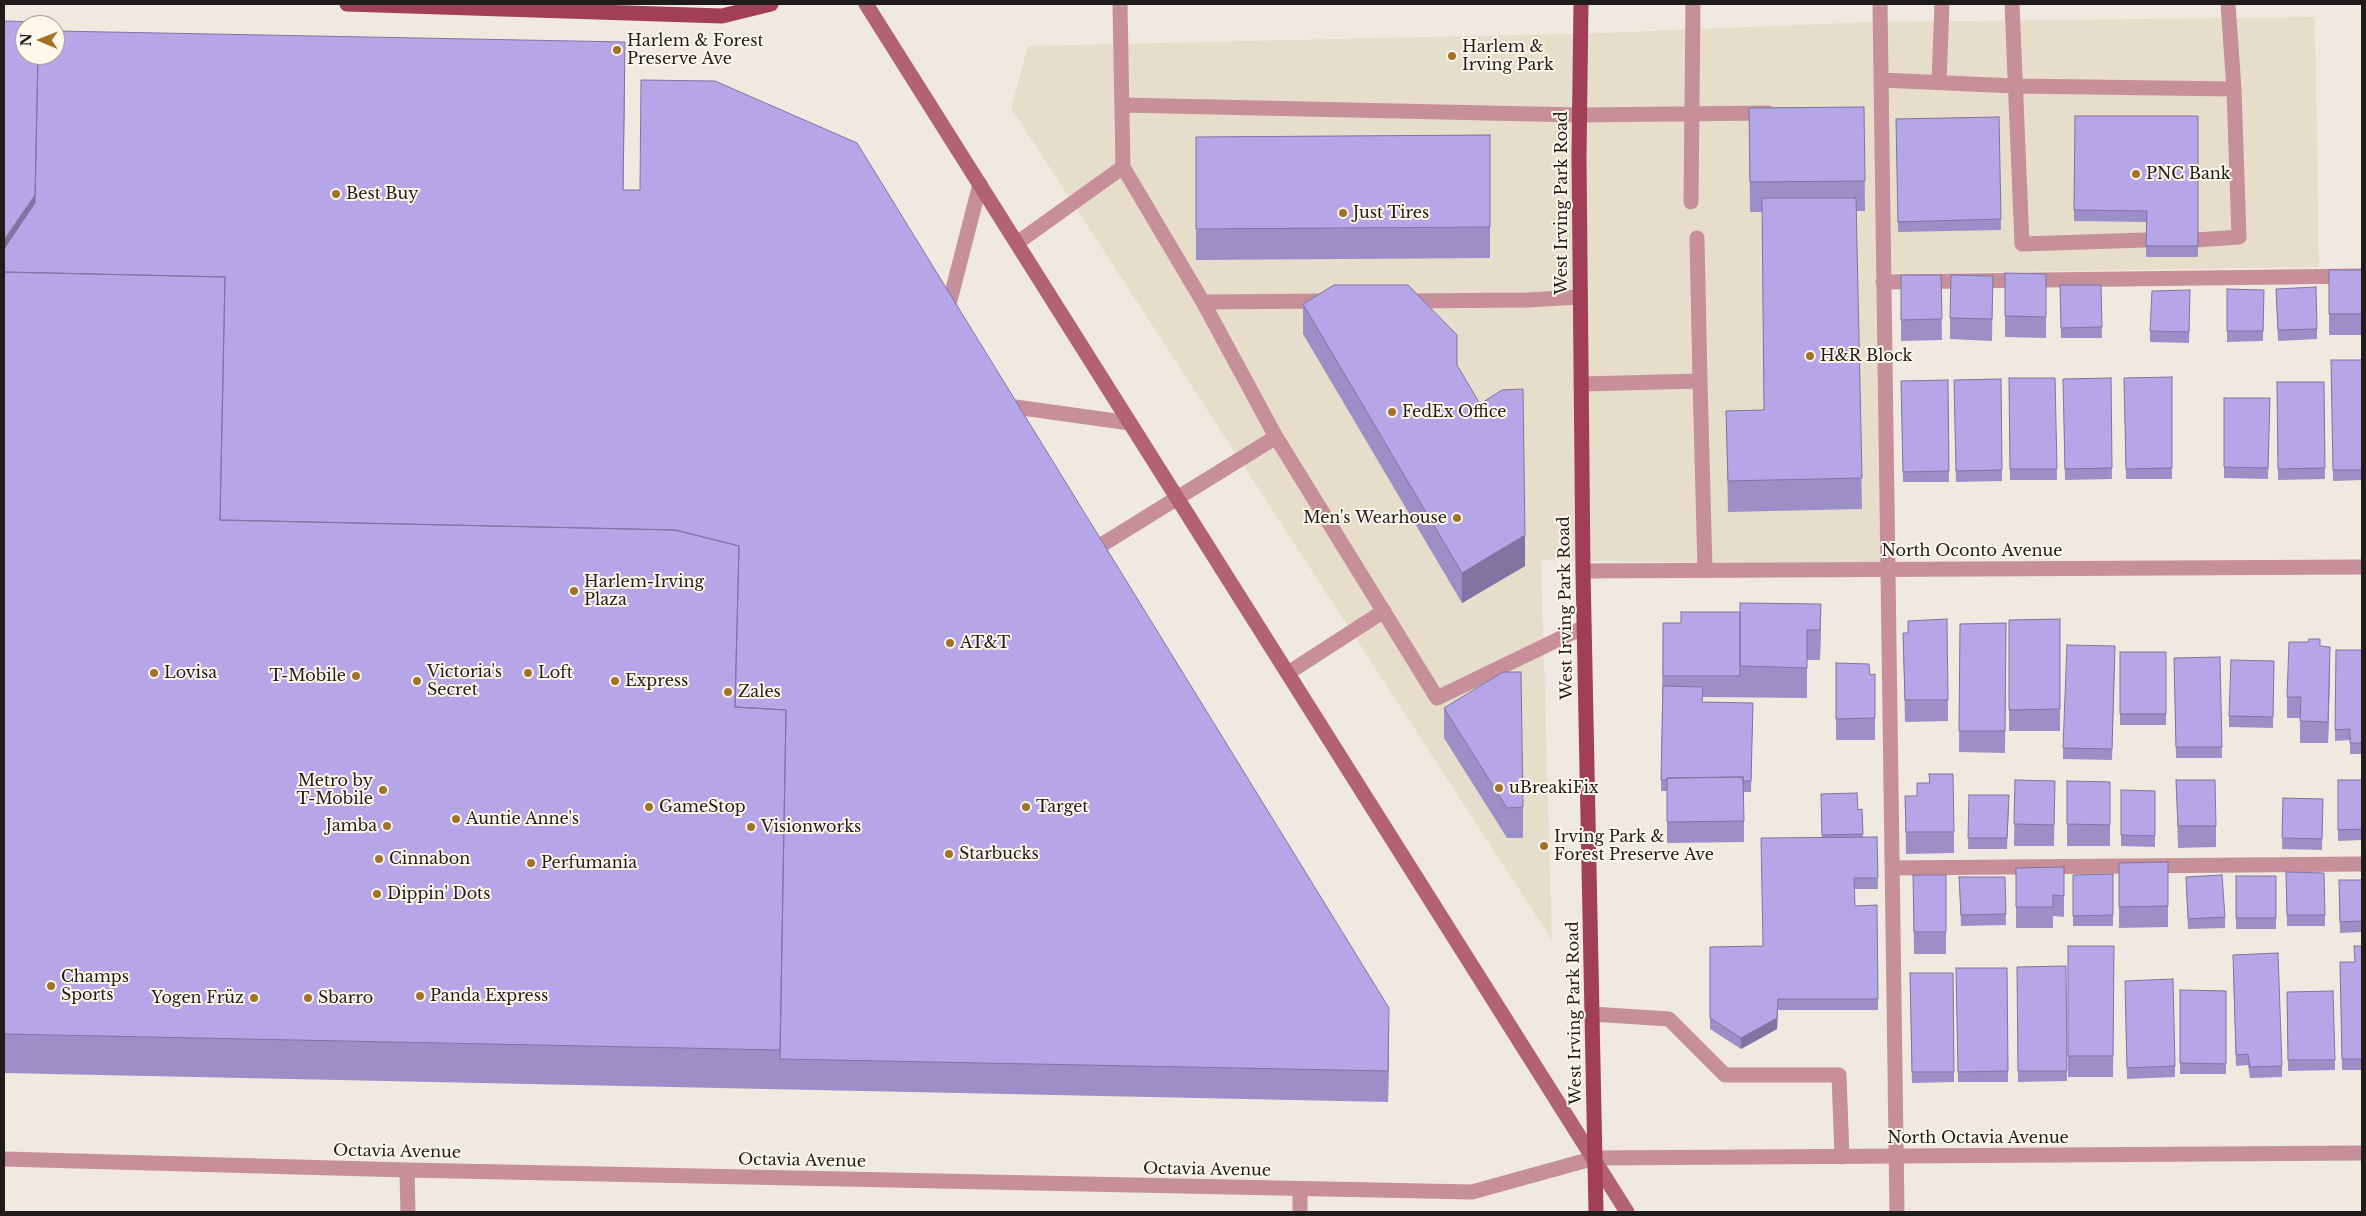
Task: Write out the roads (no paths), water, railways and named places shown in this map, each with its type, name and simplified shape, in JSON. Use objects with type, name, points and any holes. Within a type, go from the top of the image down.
[{"type":"main road","points":[[347,4],[722,16],[771,4]]},
{"type":"main road","points":[[866,4],[1595,1158],[1627,1212]]},
{"type":"main road","name":"West Irving Park Road","points":[[1581,4],[1579,115],[1583,571],[1596,1212]]},
{"type":"street","points":[[1120,4],[1124,166],[1203,302],[1276,437],[1437,698],[1584,628]]},
{"type":"street","points":[[1691,202],[1693,4]]},
{"type":"street","points":[[1880,4],[1886,569],[1897,1212]]},
{"type":"street","points":[[1939,82],[1942,4]]},
{"type":"street","points":[[2012,4],[2022,244],[2145,240]]},
{"type":"street","points":[[2197,240],[2239,237],[2234,89],[2228,4]]},
{"type":"street","points":[[1881,80],[2015,86],[2234,89]]},
{"type":"street","points":[[1122,105],[1579,115],[1780,112]]},
{"type":"street","points":[[1017,243],[1124,166]]},
{"type":"street","points":[[945,318],[980,184]]},
{"type":"street","points":[[1698,238],[1705,570]]},
{"type":"street","points":[[1883,282],[2362,276]]},
{"type":"street","points":[[1390,301],[1527,300],[1580,297]]},
{"type":"street","points":[[1203,302],[1341,301]]},
{"type":"street","points":[[1581,384],[1700,381]]},
{"type":"street","points":[[999,405],[1130,423]]},
{"type":"street","points":[[1090,552],[1276,437]]},
{"type":"street","name":"North Oconto Avenue","points":[[1583,571],[2362,567]]},
{"type":"street","points":[[1288,673],[1384,611]]},
{"type":"street","points":[[1892,868],[2362,864]]},
{"type":"street","points":[[1592,1014],[1669,1019],[1725,1075],[1839,1075],[1842,1157]]},
{"type":"street","name":"North Octavia Avenue","points":[[1595,1158],[2362,1153]]},
{"type":"street","name":"Octavia Avenue","points":[[4,1158],[407,1170],[1300,1190],[1472,1192],[1595,1158]]},
{"type":"street","points":[[407,1170],[408,1212]]},
{"type":"street","points":[[1300,1190],[1300,1212]]},
{"type":"place","name":"Harlem & Forest Preserve Ave","points":[[617,50]]},
{"type":"place","name":"Harlem & Irving Park","points":[[1452,56]]},
{"type":"place","name":"PNC Bank","points":[[2136,174]]},
{"type":"place","name":"Best Buy","points":[[336,194]]},
{"type":"place","name":"Just Tires","points":[[1343,213]]},
{"type":"place","name":"H&R Block","points":[[1810,356]]},
{"type":"place","name":"FedEx Office","points":[[1392,412]]},
{"type":"place","name":"Men's Wearhouse","points":[[1457,518]]},
{"type":"place","name":"Harlem-Irving Plaza","points":[[574,591]]},
{"type":"place","name":"AT&T","points":[[950,643]]},
{"type":"place","name":"Lovisa","points":[[154,673]]},
{"type":"place","name":"Loft","points":[[528,673]]},
{"type":"place","name":"T-Mobile","points":[[356,676]]},
{"type":"place","name":"Victoria's Secret","points":[[417,681]]},
{"type":"place","name":"Express","points":[[615,681]]},
{"type":"place","name":"Zales","points":[[728,692]]},
{"type":"place","name":"uBreakiFix","points":[[1499,788]]},
{"type":"place","name":"Metro by T-Mobile","points":[[383,790]]},
{"type":"place","name":"GameStop","points":[[649,807]]},
{"type":"place","name":"Target","points":[[1026,807]]},
{"type":"place","name":"Auntie Anne's","points":[[456,819]]},
{"type":"place","name":"Jamba","points":[[387,826]]},
{"type":"place","name":"Visionworks","points":[[751,827]]},
{"type":"place","name":"Irving Park & Forest Preserve Ave","points":[[1544,846]]},
{"type":"place","name":"Starbucks","points":[[949,854]]},
{"type":"place","name":"Cinnabon","points":[[379,859]]},
{"type":"place","name":"Perfumania","points":[[531,863]]},
{"type":"place","name":"Dippin' Dots","points":[[377,894]]},
{"type":"place","name":"Champs Sports","points":[[51,986]]},
{"type":"place","name":"Panda Express","points":[[420,996]]},
{"type":"place","name":"Yogen Früz","points":[[254,998]]},
{"type":"place","name":"Sbarro","points":[[308,998]]}]
